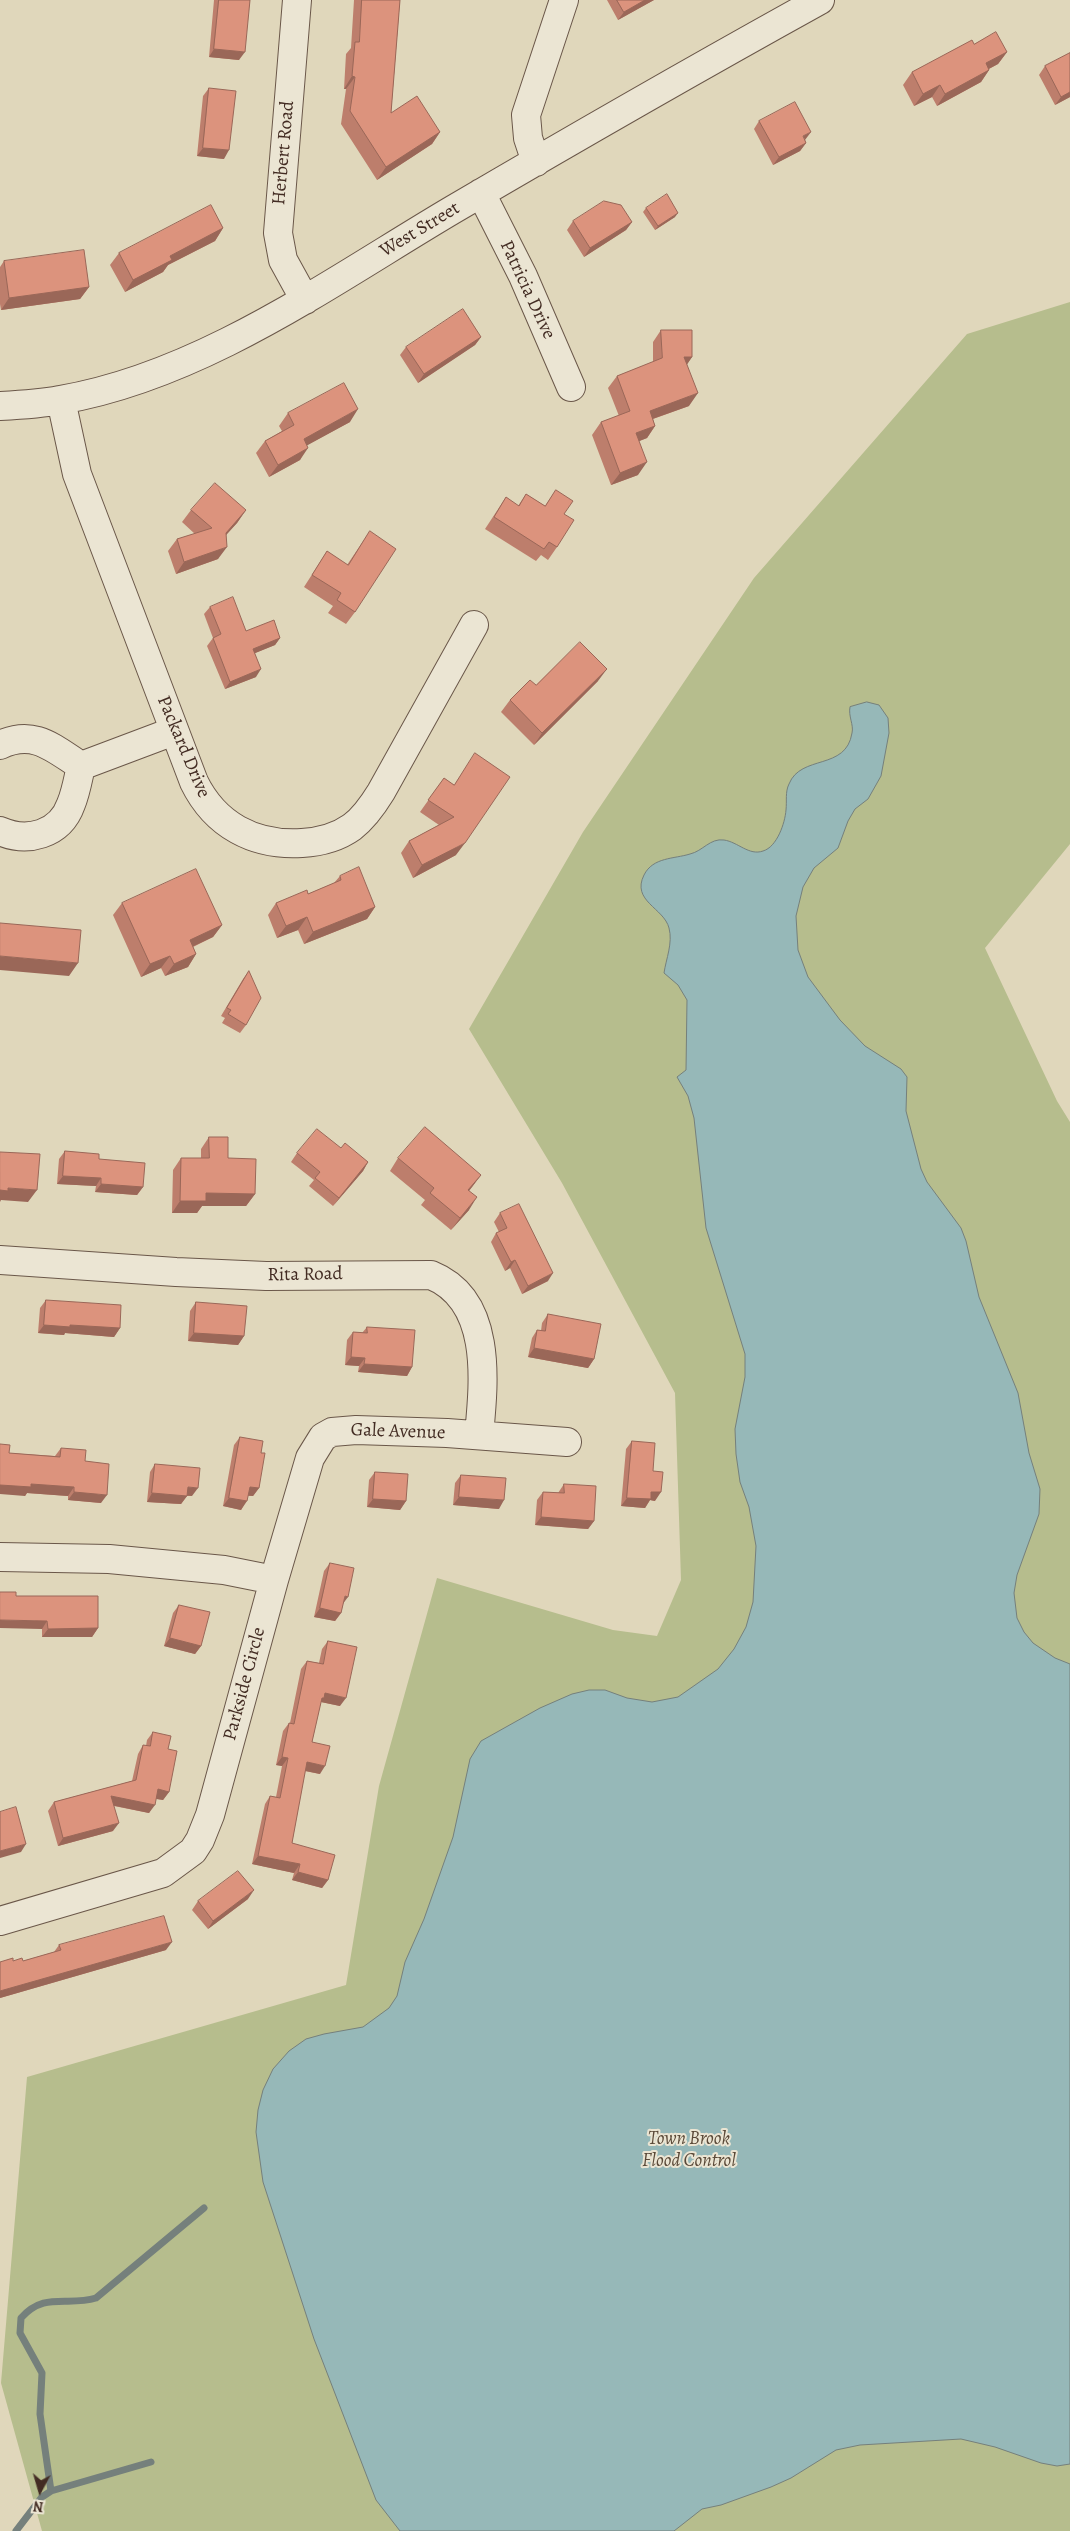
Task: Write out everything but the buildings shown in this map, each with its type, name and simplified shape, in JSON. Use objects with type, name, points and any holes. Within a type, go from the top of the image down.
[{"type":"street","name":"Herbert Road","points":[[296,0],[278,233],[283,260],[304,300]]},
{"type":"street","points":[[536,162],[528,138],[526,115],[564,0]]},
{"type":"street","name":"West Street","points":[[0,406],[61,400],[123,383],[173,365],[233,339],[304,300],[536,162],[820,0]]},
{"type":"street","name":"Patricia Drive","points":[[481,194],[523,276],[571,388]]},
{"type":"street","name":"Packard Drive","points":[[61,400],[77,474],[174,731],[200,794],[207,806],[227,824],[253,838],[295,844],[323,840],[351,827],[372,805],[474,626]]},
{"type":"street","points":[[81,766],[174,731]]},
{"type":"street","points":[[0,745],[19,738],[38,740],[81,766]]},
{"type":"street","points":[[0,831],[24,838],[51,830],[66,816],[71,805],[81,766]]},
{"type":"street","name":"Rita Road","points":[[0,1260],[266,1276],[432,1275],[452,1286],[478,1334],[483,1379],[479,1435]]},
{"type":"street","name":"Gale Avenue","points":[[274,1580],[310,1458],[323,1437],[332,1432],[356,1430],[479,1435],[567,1442]]},
{"type":"street","points":[[0,1557],[109,1559],[224,1570],[274,1580]]},
{"type":"street","name":"Parkside Circle","points":[[0,1921],[152,1878],[174,1867],[193,1851],[200,1840],[210,1815],[274,1580]]},
{"type":"green space","name":"Town Brook Flood Control","points":[[1070,302],[1070,844],[985,948],[1057,1101],[1070,1122],[1070,2531],[42,2531],[1,2383],[27,2077],[346,1985],[379,1786],[437,1578],[613,1630],[657,1636],[681,1580],[675,1393],[562,1183],[469,1029],[583,832],[754,578],[967,334]]},
{"type":"water","points":[[867,702],[879,705],[888,718],[889,733],[881,776],[868,799],[855,809],[848,821],[838,848],[814,868],[803,887],[796,916],[798,950],[808,977],[840,1020],[865,1046],[901,1069],[907,1077],[906,1111],[921,1169],[927,1182],[961,1228],[966,1241],[979,1297],[1018,1393],[1029,1453],[1040,1489],[1039,1514],[1017,1575],[1014,1593],[1017,1618],[1024,1632],[1033,1643],[1055,1658],[1070,1664],[1070,2464],[1057,2466],[1041,2463],[995,2447],[961,2439],[860,2445],[836,2450],[791,2478],[771,2487],[721,2505],[702,2509],[674,2531],[400,2531],[376,2500],[314,2339],[263,2182],[256,2132],[258,2110],[263,2090],[273,2069],[289,2051],[306,2039],[363,2027],[389,2008],[397,1996],[405,1962],[424,1919],[453,1837],[470,1759],[481,1741],[540,1708],[572,1694],[589,1690],[605,1690],[627,1698],[652,1702],[678,1697],[718,1669],[734,1649],[746,1627],[753,1602],[756,1546],[749,1507],[740,1482],[736,1454],[735,1429],[745,1377],[745,1354],[706,1228],[694,1118],[688,1096],[677,1077],[686,1070],[687,1000],[678,985],[664,973],[670,945],[669,928],[666,921],[645,898],[641,884],[648,869],[658,862],[695,852],[715,841],[729,841],[753,852],[768,849],[776,840],[782,828],[787,790],[795,775],[803,769],[833,758],[841,753],[848,745],[852,733],[850,707]]},
{"type":"waterway","points":[[51,2491],[40,2414],[42,2373],[20,2333],[21,2318],[30,2310],[48,2302],[96,2298],[204,2208]]},
{"type":"waterway","points":[[16,2531],[42,2497],[51,2491],[151,2462]]}]
